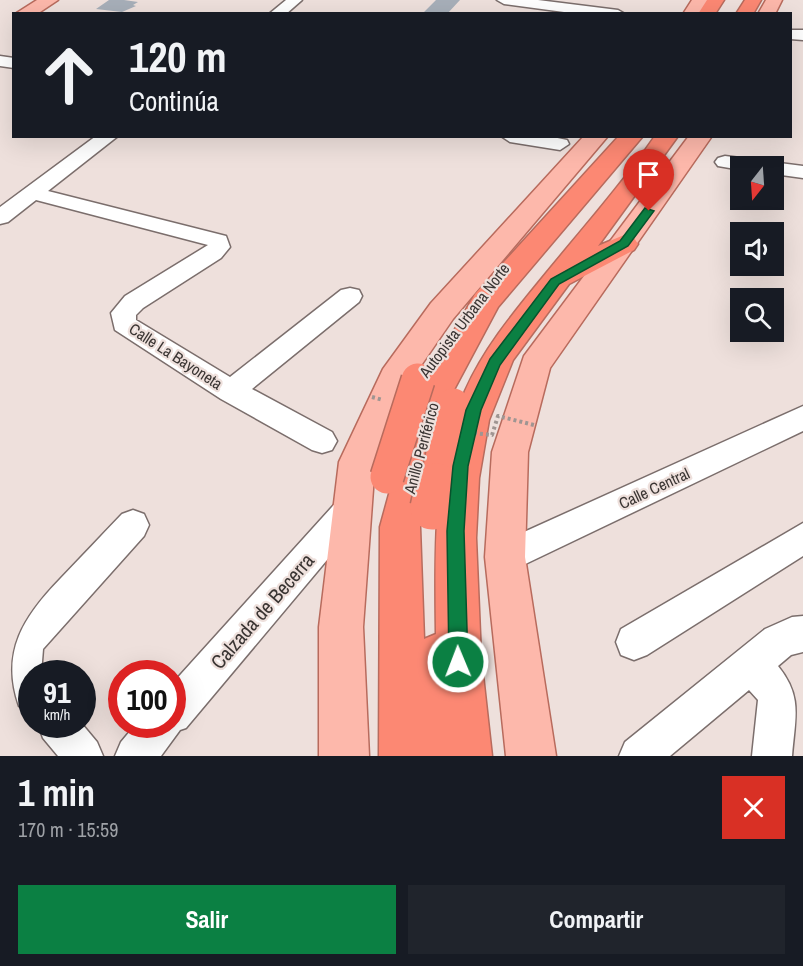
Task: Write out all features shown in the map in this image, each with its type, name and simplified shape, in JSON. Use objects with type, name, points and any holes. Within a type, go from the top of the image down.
[{"type":"highway","name":"Autopista Urbana Norte","points":[[382,756],[387,477],[418,380],[490,281],[605,155],[617,138]]},
{"type":"highway","name":"Anillo Periférico","points":[[404,756],[400,527],[432,399],[486,301],[630,138]]},
{"type":"highway","name":"Autopista Urbana Norte","points":[[439,756],[432,508],[453,405],[495,331],[551,250],[649,138]]},
{"type":"highway","points":[[467,756],[459,684],[456,543],[461,466],[474,410],[495,363],[555,282],[648,166],[666,138]]},
{"type":"highway","points":[[555,282],[624,244]]},
{"type":"main road","points":[[26,12],[50,0]]},
{"type":"main road","points":[[344,756],[341,627],[357,462],[400,371],[442,311],[595,138]]},
{"type":"main road","points":[[531,756],[505,557],[510,452],[535,365],[699,138]]},
{"type":"street","points":[[279,12],[295,0]]},
{"type":"street","points":[[505,0],[602,12]]},
{"type":"street","points":[[0,217],[106,138]]},
{"type":"street","points":[[522,138],[560,144]]},
{"type":"street","points":[[725,162],[730,163]]},
{"type":"street","points":[[784,169],[803,172]]},
{"type":"street","name":"Calle La Bayoneta","points":[[33,193],[218,241],[219,247],[213,253],[134,302],[123,313],[124,324],[231,391],[322,441]]},
{"type":"street","points":[[231,391],[350,296]]},
{"type":"street","name":"Calle Central","points":[[505,557],[803,418]]},
{"type":"street","name":"Calzada de Becerra","points":[[186,698],[352,507]]},
{"type":"street","points":[[20,660],[28,638],[133,525]]},
{"type":"street","points":[[634,642],[803,538]]},
{"type":"street","points":[[639,756],[778,642],[792,635],[803,634]]},
{"type":"street","points":[[752,665],[778,694],[772,756]]},
{"type":"street","points":[[68,738],[83,756]]},
{"type":"street","points":[[135,756],[151,738]]},
{"type":"building","points":[[109,0],[138,2],[133,5],[136,6],[122,12],[96,9]]},
{"type":"building","points":[[436,0],[460,0],[449,12],[424,12]]},
{"type":"route","points":[[458,662],[455,531],[461,466],[474,410],[495,363],[520,326],[555,282],[624,244],[649,211]]}]
